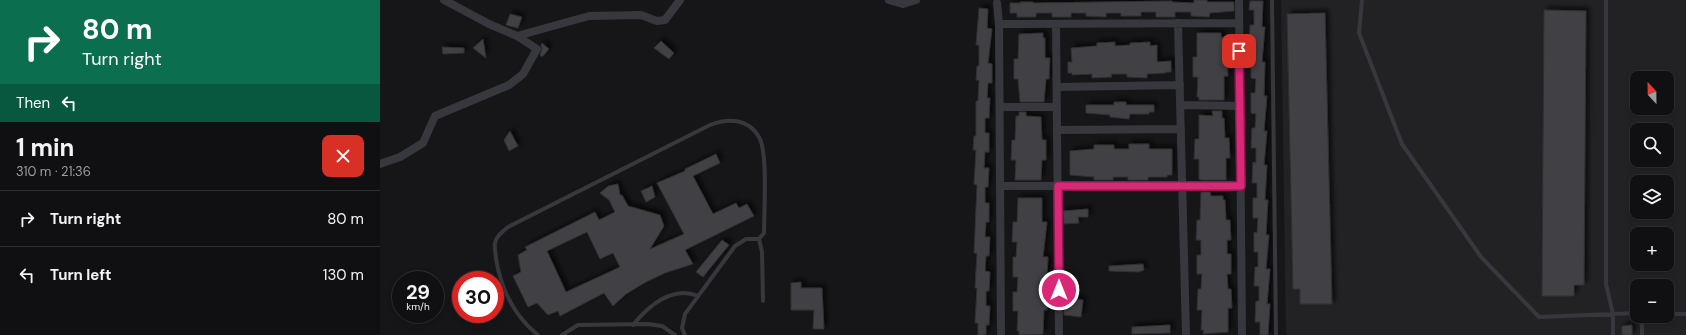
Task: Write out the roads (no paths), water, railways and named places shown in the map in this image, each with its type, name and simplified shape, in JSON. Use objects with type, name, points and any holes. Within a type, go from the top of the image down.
[{"type":"street","points":[[380,164],[400,157],[423,143],[435,116],[509,85],[523,74],[537,49],[517,36],[489,24],[444,0]]},
{"type":"street","points":[[517,36],[589,16],[641,15],[657,21],[665,20],[680,0]]},
{"type":"street","points":[[889,0],[903,4],[916,0]]},
{"type":"street","points":[[1239,0],[1242,335]]},
{"type":"street","points":[[997,3],[999,24],[1001,335]]},
{"type":"street","points":[[1178,23],[1186,335]]},
{"type":"street","points":[[999,24],[1239,23]]},
{"type":"street","points":[[1056,24],[1059,335]]},
{"type":"street","points":[[1057,87],[1180,85]]},
{"type":"street","points":[[1180,105],[1240,106]]},
{"type":"street","points":[[1000,107],[1057,107]]},
{"type":"street","points":[[1057,130],[1181,130]]},
{"type":"street","points":[[1000,186],[1241,186]]},
{"type":"lane","points":[[1272,0],[1276,335]]},
{"type":"lane","points":[[1362,0],[1359,33],[1402,144],[1481,257],[1539,317],[1630,313]]},
{"type":"lane","points":[[1606,0],[1606,284],[1613,314],[1613,335]]},
{"type":"lane","points":[[538,335],[527,326],[513,307],[498,272],[495,243],[500,233],[508,226],[710,124],[721,120],[734,119],[750,126],[759,137],[763,151],[764,233],[759,239]]},
{"type":"lane","points":[[685,335],[682,328],[685,314],[737,243],[746,239],[759,239]]},
{"type":"lane","points":[[759,239],[762,252],[763,301]]},
{"type":"lane","points":[[634,324],[652,305],[670,296],[688,292],[698,296]]},
{"type":"lane","points":[[1674,314],[1686,314]]},
{"type":"lane","points":[[1642,323],[1642,335]]},
{"type":"lane","points":[[562,335],[578,325],[634,324],[662,326],[675,335]]}]
